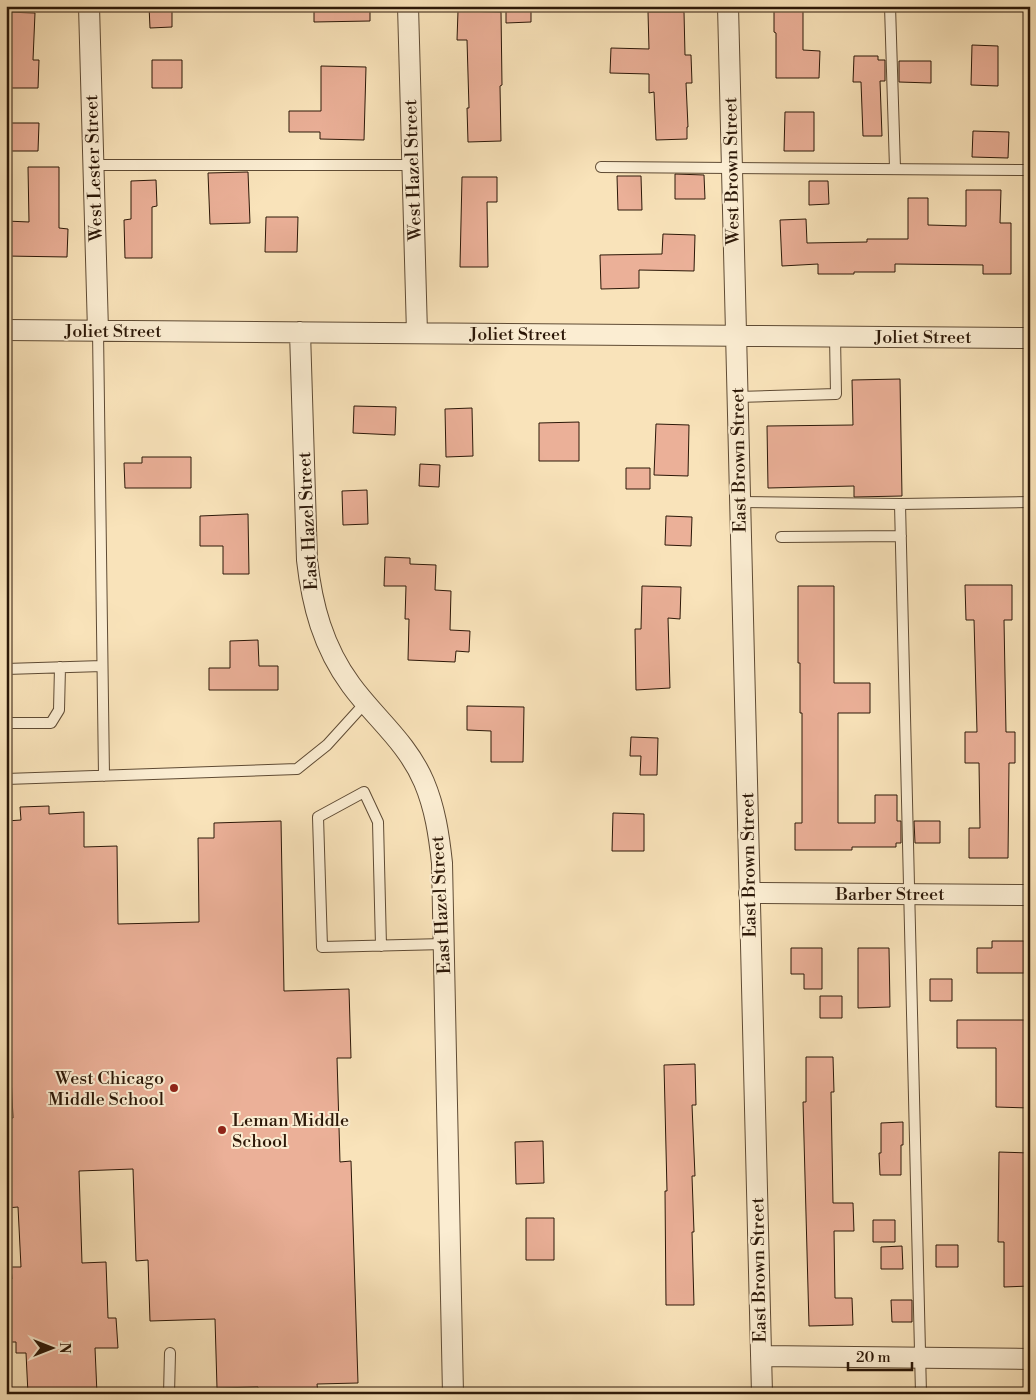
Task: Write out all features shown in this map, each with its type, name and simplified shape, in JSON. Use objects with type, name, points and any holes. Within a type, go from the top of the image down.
[{"type":"street","name":"West Lester Street","points":[[89,6],[98,331]]},
{"type":"street","name":"West Hazel Street","points":[[408,6],[417,333]]},
{"type":"street","name":"West Brown Street","points":[[728,6],[736,336]]},
{"type":"street","name":"Joliet Street","points":[[6,330],[1030,338]]},
{"type":"street","name":"East Hazel Street","points":[[300,332],[307,560],[310,590],[317,616],[338,665],[351,685],[407,751],[423,780],[433,806],[439,832],[442,863],[454,1394]]},
{"type":"street","name":"East Brown Street","points":[[736,336],[762,1394]]},
{"type":"street","name":"Barber Street","points":[[749,892],[1030,895]]},
{"type":"street","points":[[761,1356],[1030,1359]]},
{"type":"lane","points":[[890,6],[895,168]]},
{"type":"lane","points":[[94,165],[413,165]]},
{"type":"lane","points":[[601,167],[1030,170]]},
{"type":"lane","points":[[98,331],[104,776]]},
{"type":"lane","points":[[737,397],[836,394],[835,336]]},
{"type":"lane","points":[[740,502],[900,504],[1030,502]]},
{"type":"lane","points":[[900,504],[921,1394]]},
{"type":"lane","points":[[782,537],[901,536]]},
{"type":"lane","points":[[6,669],[102,666]]},
{"type":"lane","points":[[6,723],[51,723],[59,710],[60,667]]},
{"type":"lane","points":[[6,779],[297,769],[328,745],[366,702]]},
{"type":"lane","points":[[381,946],[378,822],[364,792],[318,817],[322,947],[381,946],[444,944]]},
{"type":"lane","points":[[170,1353],[170,1394]]},
{"type":"building","points":[[149,6],[172,6],[172,27],[150,28]]},
{"type":"building","points":[[314,6],[370,6],[370,21],[314,22]]},
{"type":"building","points":[[506,6],[531,6],[531,22],[506,23]]},
{"type":"building","points":[[774,6],[803,6],[803,50],[820,51],[819,78],[776,78]]},
{"type":"building","points":[[458,11],[501,12],[501,141],[468,142],[467,40],[457,40]]},
{"type":"building","points":[[6,12],[35,13],[33,60],[39,60],[38,88],[6,88]]},
{"type":"building","points":[[648,12],[684,12],[685,55],[691,55],[692,83],[686,83],[687,139],[656,140],[654,92],[649,93],[649,74],[610,73],[611,48],[649,49]]},
{"type":"building","points":[[972,45],[998,46],[998,86],[971,85]]},
{"type":"building","points":[[854,56],[878,56],[878,60],[885,60],[885,81],[880,81],[882,136],[863,136],[861,82],[853,82]]},
{"type":"building","points":[[152,60],[182,60],[182,88],[152,88]]},
{"type":"building","points":[[899,61],[931,61],[931,83],[899,82]]},
{"type":"building","points":[[321,66],[366,67],[364,140],[320,139],[320,132],[289,132],[289,111],[321,111]]},
{"type":"building","points":[[785,112],[814,112],[814,151],[784,151]]},
{"type":"building","points":[[6,123],[39,123],[38,151],[6,151]]},
{"type":"building","points":[[973,131],[1009,132],[1008,158],[972,157]]},
{"type":"building","points":[[28,167],[59,167],[59,228],[68,229],[67,257],[6,256],[6,221],[29,222]]},
{"type":"building","points":[[248,172],[250,223],[210,224],[208,173]]},
{"type":"building","points":[[675,174],[704,175],[705,199],[675,199]]},
{"type":"building","points":[[617,176],[641,176],[642,210],[618,210]]},
{"type":"building","points":[[462,177],[497,177],[497,202],[487,202],[488,267],[460,267]]},
{"type":"building","points":[[156,180],[157,206],[152,207],[152,258],[125,258],[124,220],[131,219],[131,181]]},
{"type":"building","points":[[809,181],[828,181],[829,204],[809,205]]},
{"type":"building","points":[[966,190],[1001,190],[1000,223],[1011,223],[1011,274],[983,274],[983,265],[895,264],[895,272],[854,272],[854,274],[818,274],[818,264],[782,266],[780,220],[806,219],[807,243],[867,242],[867,239],[908,239],[908,198],[928,198],[928,225],[966,226]]},
{"type":"building","points":[[266,217],[298,217],[297,252],[265,252]]},
{"type":"building","points":[[663,234],[695,235],[694,271],[639,270],[639,288],[601,289],[600,255],[662,254]]},
{"type":"building","points":[[900,379],[902,496],[854,497],[854,486],[768,488],[767,426],[853,425],[852,380]]},
{"type":"building","points":[[354,406],[396,407],[395,435],[353,433]]},
{"type":"building","points":[[472,408],[473,456],[446,457],[445,409]]},
{"type":"building","points":[[579,422],[579,461],[539,461],[539,423]]},
{"type":"building","points":[[656,424],[689,425],[688,476],[654,475]]},
{"type":"building","points":[[142,457],[191,457],[191,488],[125,488],[124,463],[142,463]]},
{"type":"building","points":[[420,464],[440,465],[439,487],[419,486]]},
{"type":"building","points":[[626,468],[650,468],[650,489],[626,489]]},
{"type":"building","points":[[367,490],[368,524],[343,525],[342,491]]},
{"type":"building","points":[[248,514],[249,574],[223,574],[223,546],[200,546],[200,516]]},
{"type":"building","points":[[666,516],[692,517],[691,546],[665,545]]},
{"type":"building","points":[[385,557],[410,558],[410,564],[436,565],[435,590],[451,591],[450,630],[470,631],[469,652],[456,651],[455,662],[408,660],[409,619],[405,619],[406,586],[384,586]]},
{"type":"building","points":[[965,585],[1012,585],[1012,620],[1004,620],[1006,732],[1015,732],[1015,763],[1009,763],[1008,858],[969,858],[969,828],[980,828],[979,763],[965,763],[965,732],[977,732],[974,620],[966,620]]},
{"type":"building","points":[[642,586],[681,587],[680,619],[668,618],[670,688],[636,690],[635,629],[641,629]]},
{"type":"building","points":[[798,586],[834,586],[834,683],[870,683],[870,713],[838,713],[838,823],[875,823],[875,795],[897,795],[897,821],[901,821],[901,843],[896,843],[896,847],[852,847],[852,850],[795,850],[795,823],[802,823],[802,713],[800,713],[800,663],[798,663]]},
{"type":"building","points":[[258,640],[259,666],[278,666],[278,690],[209,690],[209,668],[230,668],[230,641]]},
{"type":"building","points":[[467,706],[524,707],[523,762],[491,762],[491,731],[467,730]]},
{"type":"building","points":[[631,737],[658,738],[657,775],[640,775],[641,756],[630,756]]},
{"type":"building","name":"West Chicago Middle School","points":[[49,806],[49,814],[84,812],[84,847],[117,846],[118,924],[199,922],[198,838],[214,838],[214,823],[281,821],[284,991],[349,989],[351,1058],[337,1058],[340,1162],[351,1161],[358,1383],[317,1384],[318,1394],[258,1394],[258,1387],[217,1388],[215,1319],[150,1321],[148,1260],[136,1261],[133,1169],[79,1171],[82,1263],[106,1262],[108,1318],[116,1318],[118,1348],[95,1348],[97,1394],[28,1394],[26,1353],[16,1353],[16,1342],[11,1342],[7,1279],[12,1279],[11,1267],[21,1267],[18,1207],[6,1208],[6,1118],[13,1118],[10,1055],[6,1056],[6,821],[21,820],[20,807]]},
{"type":"building","points":[[613,813],[644,814],[644,851],[612,851]]},
{"type":"building","points":[[914,821],[940,821],[940,843],[915,843]]},
{"type":"building","points":[[992,941],[1024,941],[1024,973],[977,973],[977,948],[992,948]]},
{"type":"building","points":[[791,948],[822,948],[822,989],[804,989],[804,974],[791,974]]},
{"type":"building","points":[[858,948],[889,948],[890,1007],[858,1008]]},
{"type":"building","points":[[930,979],[952,979],[952,1001],[930,1001]]},
{"type":"building","points":[[820,996],[842,996],[842,1018],[820,1018]]},
{"type":"building","points":[[957,1020],[1028,1020],[1029,1108],[996,1107],[996,1048],[957,1048]]},
{"type":"building","points":[[806,1057],[833,1057],[834,1092],[831,1092],[833,1203],[853,1203],[854,1231],[834,1231],[835,1298],[852,1298],[853,1325],[809,1326],[803,1102],[806,1102]]},
{"type":"building","points":[[695,1064],[696,1105],[692,1105],[695,1176],[692,1176],[694,1305],[666,1305],[665,1191],[667,1191],[664,1065]]},
{"type":"building","points":[[903,1122],[901,1175],[880,1175],[881,1123]]},
{"type":"building","points":[[543,1141],[544,1183],[516,1184],[515,1142]]},
{"type":"building","points":[[999,1152],[1030,1153],[1030,1286],[1004,1287],[1004,1242],[998,1242]]},
{"type":"building","points":[[526,1218],[554,1218],[554,1260],[526,1260]]},
{"type":"building","points":[[873,1220],[895,1220],[895,1242],[873,1242]]},
{"type":"building","points":[[936,1245],[958,1245],[958,1267],[936,1267]]},
{"type":"building","points":[[902,1246],[903,1269],[881,1269],[881,1247]]},
{"type":"building","points":[[891,1300],[912,1300],[912,1322],[892,1322]]},
{"type":"place","name":"West Chicago Middle School","points":[[174,1088]]},
{"type":"place","name":"Leman Middle School","points":[[222,1130]]}]
